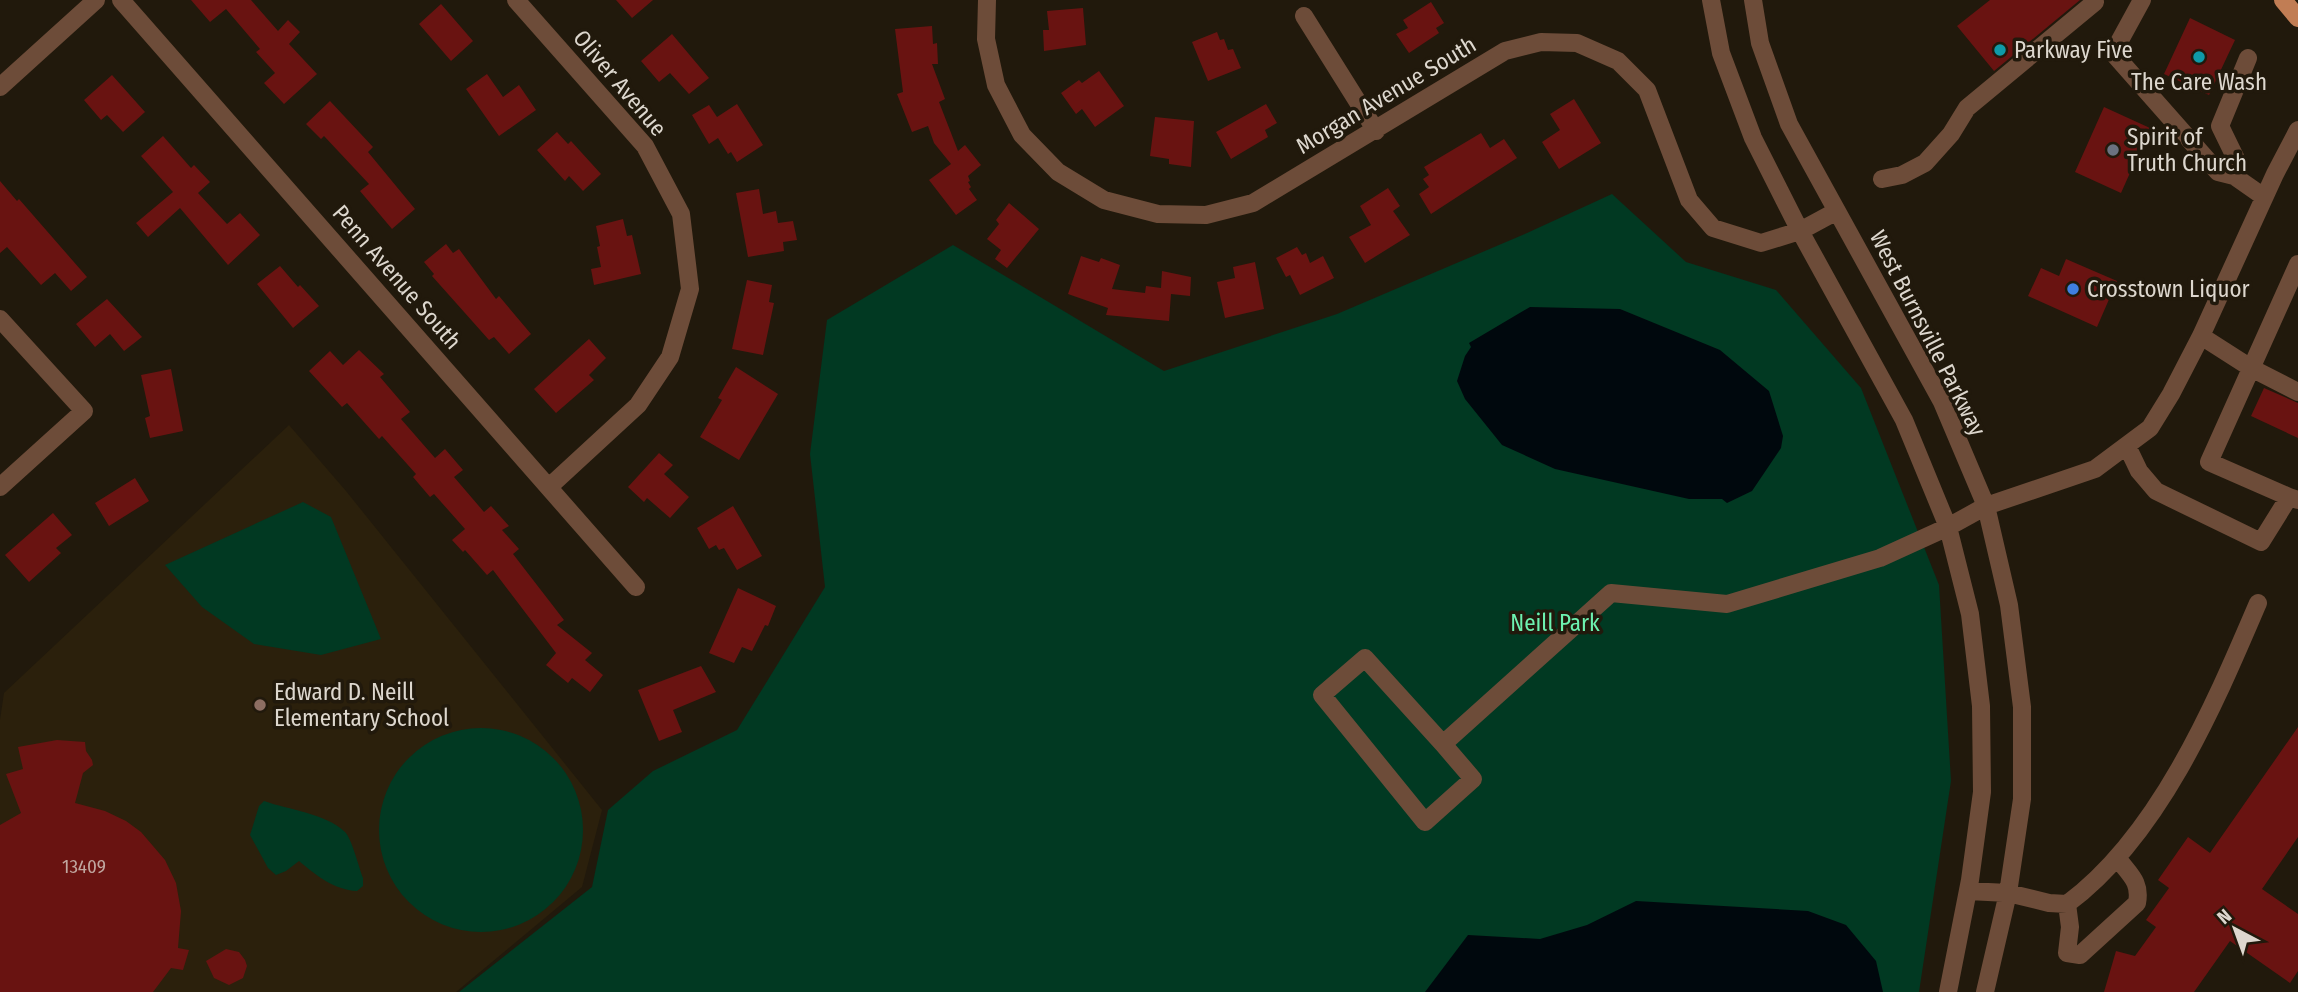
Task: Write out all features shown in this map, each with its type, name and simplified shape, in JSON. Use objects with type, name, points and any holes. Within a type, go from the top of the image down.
[{"type":"main road","points":[[2283,0],[2298,18]]},
{"type":"street","points":[[0,87],[96,0]]},
{"type":"street","name":"Penn Avenue South","points":[[121,0],[636,587]]},
{"type":"street","name":"Oliver Avenue","points":[[516,0],[645,146],[681,214],[690,289],[670,357],[638,405],[549,487]]},
{"type":"street","name":"Morgan Avenue South","points":[[987,0],[986,39],[996,86],[1022,135],[1058,172],[1104,200],[1158,214],[1206,215],[1253,203],[1505,51],[1541,42],[1577,43],[1618,61],[1647,90],[1689,200],[1713,228],[1761,243],[1800,231],[1837,211]]},
{"type":"street","points":[[1711,0],[1721,54],[1753,138],[1800,231],[1904,420],[1948,527],[1970,614],[1981,706],[1982,793],[1968,891],[1948,992]]},
{"type":"street","name":"West Burnsville Parkway","points":[[1753,0],[1759,43],[1789,124],[1942,402],[1986,506],[2009,606],[2022,707],[2022,799],[2008,893],[1985,992]]},
{"type":"street","points":[[2142,0],[2113,52],[2218,172],[2234,176],[2264,197]]},
{"type":"street","points":[[1882,179],[1902,175],[1926,163],[1951,134],[1967,108],[2095,2]]},
{"type":"street","points":[[1304,16],[1376,131]]},
{"type":"street","points":[[2234,176],[2237,161],[2220,126],[2248,58]]},
{"type":"street","points":[[1443,744],[1611,593],[1727,604],[1880,558],[1948,527],[1986,506],[2095,469],[2150,428],[2201,336],[2264,197],[2298,131]]},
{"type":"street","points":[[2127,446],[2139,471],[2155,491],[2261,542],[2293,498],[2210,462],[2298,264]]},
{"type":"street","points":[[0,319],[84,411],[0,487]]},
{"type":"street","points":[[2201,336],[2251,368],[2298,392]]},
{"type":"street","points":[[1968,891],[2008,893],[2049,903],[2067,904],[2088,889],[2118,859],[2197,738],[2258,603]]},
{"type":"street","points":[[1365,658],[1443,744],[1472,779],[1425,822],[1322,695],[1365,658]]},
{"type":"street","points":[[2067,904],[2070,927],[2067,953],[2080,955],[2137,903],[2139,891],[2136,883],[2118,859]]},
{"type":"shaded area","points":[[1530,307],[1620,309],[1720,350],[1769,391],[1783,436],[1781,448],[1752,491],[1727,503],[1722,499],[1689,499],[1555,469],[1502,445],[1465,399],[1457,381],[1465,356],[1471,347],[1469,343]]},
{"type":"shaded area","name":"Edward D. Neill Elementary School","points":[[289,425],[346,491],[602,810],[582,887],[456,992],[0,992],[0,720],[4,693]]},
{"type":"shaded area","points":[[1636,901],[1808,911],[1846,925],[1876,961],[1883,992],[1425,992],[1468,935],[1540,939],[1587,925]]},
{"type":"green space","name":"Neill Park","points":[[1612,194],[1686,262],[1776,290],[1861,388],[1939,585],[1951,781],[1919,992],[459,992],[592,887],[608,810],[653,771],[737,730],[825,587],[810,454],[827,320],[953,245],[1164,371],[1337,314]]},
{"type":"green space","points":[[303,502],[331,517],[381,639],[321,655],[254,644],[202,607],[165,565]]},
{"type":"green space","points":[[481,728],[520,736],[553,758],[575,791],[583,830],[575,869],[553,902],[520,924],[481,932],[442,924],[409,902],[387,869],[379,830],[387,791],[409,758],[442,736]]},
{"type":"green space","points":[[264,801],[317,816],[345,832],[363,878],[363,886],[357,891],[333,885],[299,861],[276,875],[268,868],[250,835],[259,806]]},
{"type":"building","points":[[191,0],[251,0],[278,31],[288,20],[300,32],[289,44],[317,74],[284,104],[264,83],[275,73],[256,52],[260,49],[226,9],[210,22]]},
{"type":"building","points":[[616,0],[653,0],[632,18]]},
{"type":"building","name":"Parkway Five","points":[[1990,0],[2080,0],[1994,71],[1957,26]]},
{"type":"building","points":[[1431,2],[1444,23],[1436,28],[1439,33],[1409,53],[1396,34],[1408,28],[1403,20]]},
{"type":"building","points":[[441,4],[473,41],[451,61],[419,24]]},
{"type":"building","points":[[1083,8],[1086,45],[1044,51],[1043,30],[1049,30],[1047,11]]},
{"type":"building","name":"The Care Wash","points":[[2190,18],[2235,40],[2209,95],[2164,74]]},
{"type":"building","points":[[932,26],[933,44],[937,43],[938,64],[932,64],[945,99],[939,102],[958,151],[965,145],[981,165],[968,176],[971,187],[969,189],[977,200],[956,215],[929,180],[951,164],[934,143],[928,126],[912,132],[897,94],[903,92],[895,29]]},
{"type":"building","points":[[1217,32],[1220,40],[1224,39],[1228,50],[1233,49],[1241,68],[1208,81],[1192,42]]},
{"type":"building","points":[[672,34],[709,78],[689,94],[670,73],[659,82],[641,61]]},
{"type":"building","points":[[1099,71],[1124,106],[1095,127],[1082,109],[1076,114],[1061,93],[1079,80],[1082,83]]},
{"type":"building","points":[[487,74],[503,97],[519,85],[536,110],[499,136],[466,89]]},
{"type":"building","points":[[112,75],[145,112],[123,132],[107,115],[101,120],[84,100]]},
{"type":"building","points":[[1574,99],[1601,143],[1559,169],[1542,142],[1560,130],[1550,114]]},
{"type":"building","points":[[330,101],[373,147],[368,152],[415,209],[392,229],[360,191],[369,184],[324,136],[321,139],[306,124]]},
{"type":"building","points":[[737,104],[763,145],[737,162],[718,138],[709,144],[692,115],[709,105],[717,117]]},
{"type":"building","points":[[1266,104],[1277,123],[1265,130],[1268,137],[1231,159],[1216,132]]},
{"type":"building","name":"Spirit of Truth Church","points":[[2104,107],[2150,128],[2121,193],[2075,172]]},
{"type":"building","points":[[1155,117],[1194,121],[1191,167],[1169,164],[1169,159],[1150,156]]},
{"type":"building","points":[[557,132],[568,144],[571,141],[601,174],[583,191],[569,176],[565,181],[537,150]]},
{"type":"building","points":[[1481,133],[1490,148],[1504,139],[1517,158],[1431,214],[1419,194],[1429,187],[1423,179],[1429,175],[1424,167]]},
{"type":"building","points":[[163,136],[191,168],[194,165],[210,182],[198,193],[227,224],[240,213],[260,235],[228,265],[180,208],[148,237],[136,223],[173,192],[141,156]]},
{"type":"building","points":[[0,181],[87,277],[71,291],[55,273],[41,285],[7,247],[0,253]]},
{"type":"building","points":[[1388,188],[1400,206],[1393,211],[1410,235],[1365,263],[1349,237],[1371,225],[1360,206]]},
{"type":"building","points":[[759,189],[763,214],[776,211],[778,223],[793,221],[797,240],[783,242],[784,251],[748,257],[736,193]]},
{"type":"building","points":[[1009,203],[1039,229],[1007,268],[995,259],[1001,250],[987,239],[999,224],[996,220]]},
{"type":"building","points":[[623,219],[627,236],[632,235],[641,274],[594,285],[591,269],[601,267],[596,226]]},
{"type":"building","points":[[446,244],[453,253],[459,249],[496,299],[499,296],[531,334],[509,354],[494,337],[489,340],[432,276],[434,274],[424,262]]},
{"type":"building","points":[[1297,247],[1302,255],[1306,253],[1310,263],[1323,256],[1334,278],[1300,295],[1290,275],[1286,277],[1276,258]]},
{"type":"building","points":[[1081,256],[1099,262],[1101,258],[1120,265],[1112,289],[1145,293],[1146,286],[1161,288],[1162,271],[1191,277],[1190,296],[1171,294],[1169,321],[1106,315],[1108,308],[1068,294]]},
{"type":"building","name":"Crosstown Liquor","points":[[2066,259],[2117,281],[2097,327],[2028,296],[2041,268],[2059,276]]},
{"type":"building","points":[[1255,262],[1264,309],[1225,318],[1217,282],[1235,278],[1233,267]]},
{"type":"building","points":[[280,266],[319,306],[293,328],[257,284]]},
{"type":"building","points":[[747,280],[772,285],[769,302],[774,303],[763,355],[732,349]]},
{"type":"building","points":[[107,299],[142,337],[124,351],[110,334],[95,347],[76,324]]},
{"type":"building","points":[[589,339],[606,358],[589,375],[594,380],[556,413],[534,389]]},
{"type":"building","points":[[359,350],[384,374],[380,377],[410,412],[401,419],[435,458],[445,449],[463,470],[454,477],[484,512],[491,506],[509,526],[502,530],[519,549],[513,554],[564,620],[557,625],[592,653],[585,660],[603,675],[590,692],[572,678],[568,683],[546,665],[556,653],[493,570],[487,575],[465,550],[463,552],[452,540],[465,529],[434,494],[430,497],[413,477],[416,474],[382,436],[379,439],[347,403],[342,407],[309,371],[330,351],[343,365]]},
{"type":"building","points":[[736,367],[778,394],[739,460],[700,437],[722,400],[718,398]]},
{"type":"building","points":[[171,369],[183,431],[150,438],[145,418],[150,416],[141,375]]},
{"type":"building","points":[[2264,388],[2298,403],[2298,438],[2251,416]]},
{"type":"building","points":[[659,453],[673,465],[664,474],[689,497],[670,518],[647,498],[644,502],[628,487]]},
{"type":"building","points":[[135,478],[149,501],[109,526],[95,503]]},
{"type":"building","points":[[733,506],[762,556],[737,570],[724,548],[719,550],[716,545],[709,549],[697,528]]},
{"type":"building","points":[[53,513],[72,535],[56,548],[61,553],[29,582],[5,555]]},
{"type":"building","points":[[738,588],[776,606],[768,626],[765,625],[752,651],[742,647],[734,663],[709,653]]},
{"type":"building","points":[[701,666],[716,692],[673,710],[682,732],[659,741],[638,690]]},
{"type":"building","points":[[2298,727],[2298,837],[2262,889],[2298,914],[2298,971],[2290,983],[2230,941],[2194,992],[2104,992],[2116,951],[2135,956],[2156,927],[2146,920],[2169,888],[2158,880],[2188,837],[2210,853]]},
{"type":"building","points":[[57,740],[85,742],[86,751],[92,760],[93,765],[83,773],[75,803],[105,811],[141,832],[165,860],[176,883],[181,911],[178,948],[189,950],[183,970],[171,968],[153,992],[0,992],[0,825],[21,813],[6,774],[23,769],[18,747]]},
{"type":"building","points":[[226,949],[239,952],[247,966],[243,978],[229,985],[214,978],[206,961]]},
{"type":"place","name":"Parkway Five","points":[[2000,50]]},
{"type":"place","name":"The Care Wash","points":[[2199,57]]},
{"type":"place","name":"Spirit of Truth Church","points":[[2113,150]]},
{"type":"place","name":"Crosstown Liquor","points":[[2073,289]]},
{"type":"place","name":"Edward D. Neill Elementary School","points":[[260,705]]}]
